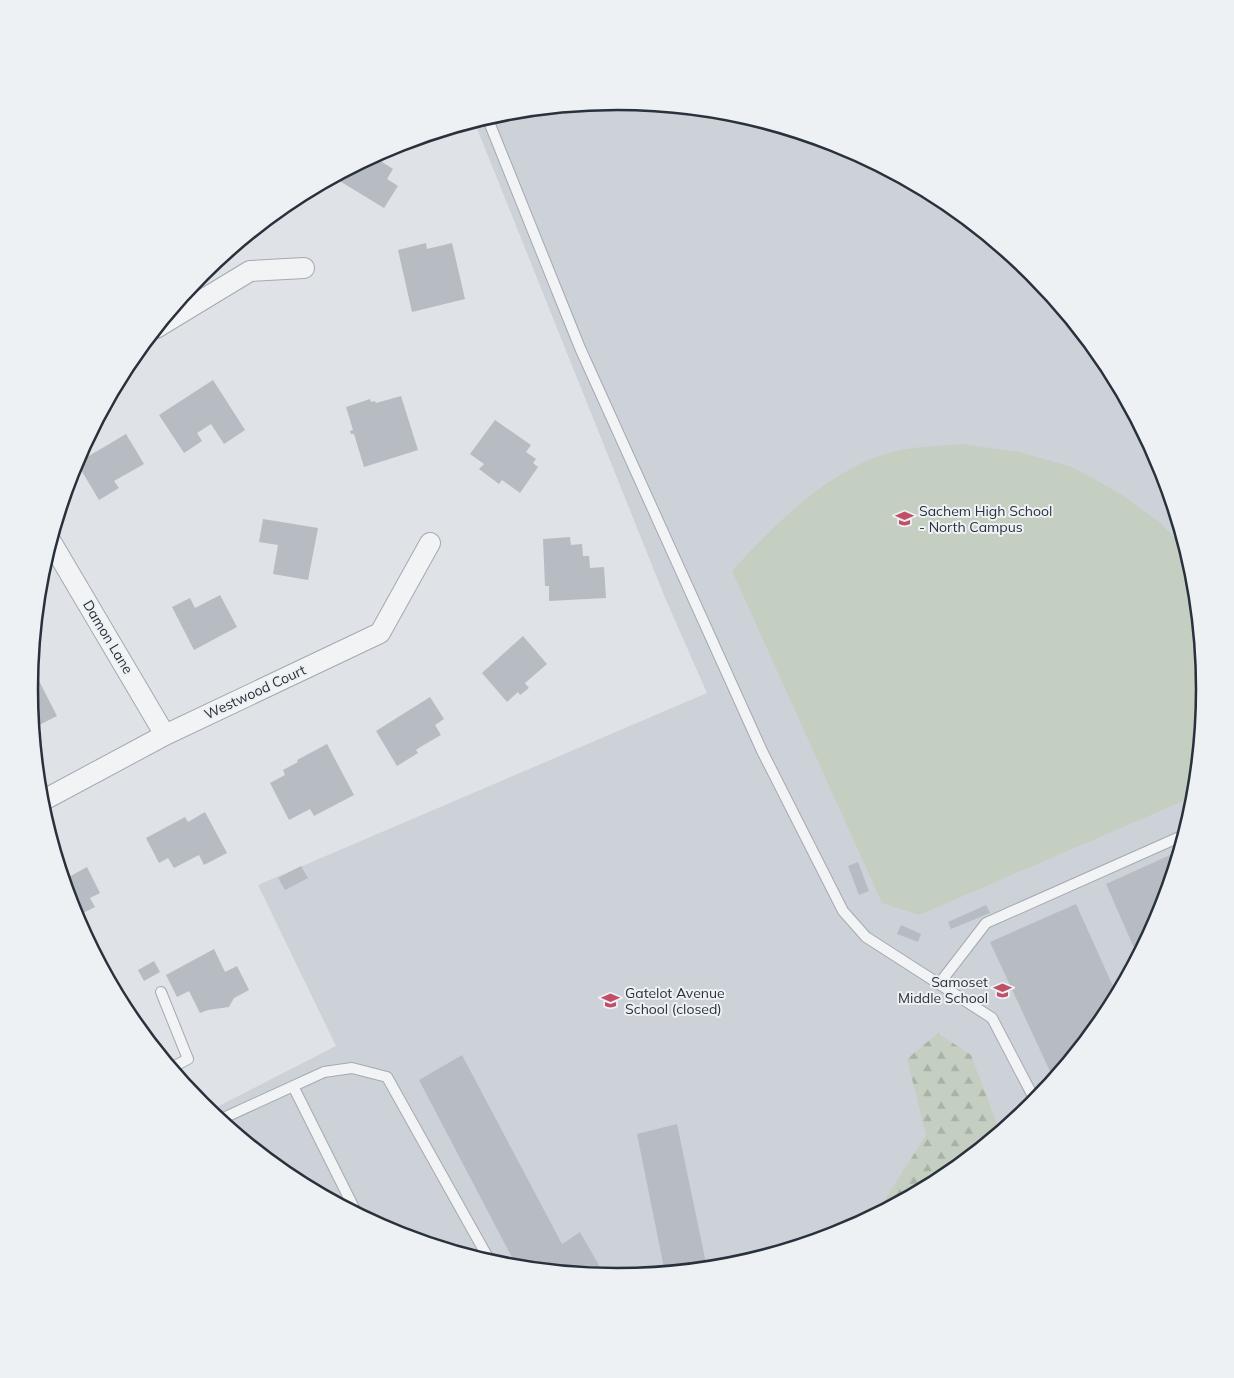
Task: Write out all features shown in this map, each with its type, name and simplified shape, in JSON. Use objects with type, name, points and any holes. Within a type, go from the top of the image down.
[{"type":"street","points":[[171,319],[250,271],[304,268]]},
{"type":"street","name":"Westwood Court","points":[[48,798],[165,735],[380,633],[430,543]]},
{"type":"street","name":"Damon Lane","points":[[55,548],[165,735]]},
{"type":"lane","points":[[490,124],[580,348],[762,751],[843,910],[866,937],[992,1018],[1032,1094]]},
{"type":"lane","points":[[939,984],[986,923],[1177,839]]},
{"type":"lane","points":[[161,992],[188,1059],[176,1065]]},
{"type":"lane","points":[[226,1117],[324,1072],[352,1068],[387,1078],[485,1253]]},
{"type":"lane","points":[[293,1086],[352,1204]]},
{"type":"shaded area","points":[[617,110],[655,111],[693,114],[730,121],[767,129],[803,140],[873,169],[907,187],[970,229],[1027,279],[1077,336],[1119,399],[1137,433],[1166,503],[1177,539],[1185,576],[1192,613],[1195,651],[1195,727],[1192,765],[1177,839],[1152,911],[1119,979],[1077,1042],[1053,1071],[1027,1099],[970,1149],[907,1191],[873,1209],[803,1238],[767,1249],[693,1264],[655,1267],[579,1267],[541,1264],[467,1249],[431,1238],[361,1209],[327,1191],[264,1149],[216,1107],[336,1046],[258,885],[707,693],[666,600],[476,127],[541,114]]},
{"type":"green space","points":[[962,444],[1020,452],[1072,467],[1119,493],[1161,523],[1178,541],[1185,576],[1192,613],[1196,689],[1192,765],[1185,800],[919,915],[882,903],[732,571],[786,516],[828,483],[874,458],[897,451]]},
{"type":"green space","points":[[938,1033],[971,1055],[998,1126],[939,1171],[882,1204],[926,1135],[907,1059]]},
{"type":"building","points":[[380,161],[393,169],[387,179],[398,186],[384,208],[339,181]]},
{"type":"building","points":[[426,243],[427,249],[452,243],[465,299],[412,312],[398,250]]},
{"type":"building","points":[[213,380],[245,430],[224,444],[211,424],[197,433],[202,441],[184,453],[159,415]]},
{"type":"building","points":[[401,396],[418,450],[364,467],[354,434],[351,434],[350,431],[353,430],[346,407],[370,399],[371,402],[375,401],[376,403]]},
{"type":"building","points":[[495,420],[531,445],[526,452],[536,459],[533,463],[538,467],[520,493],[502,480],[499,484],[479,469],[484,464],[470,454]]},
{"type":"building","points":[[126,434],[144,464],[114,481],[119,488],[99,500],[81,470],[86,458]]},
{"type":"building","points":[[263,519],[318,528],[308,580],[273,574],[278,545],[259,542]]},
{"type":"building","points":[[570,537],[571,545],[582,544],[583,556],[589,556],[590,568],[604,567],[606,598],[549,601],[549,586],[545,586],[543,539]]},
{"type":"building","points":[[220,595],[237,627],[194,650],[172,607],[190,598],[195,608]]},
{"type":"building","points":[[523,636],[547,664],[525,683],[529,688],[520,695],[518,692],[507,702],[482,673]]},
{"type":"building","points":[[38,679],[57,716],[39,725]]},
{"type":"building","points":[[430,697],[444,719],[435,725],[441,735],[416,750],[418,753],[397,766],[376,731]]},
{"type":"building","points":[[327,744],[354,795],[314,816],[310,809],[289,820],[270,783],[285,775],[283,770],[298,762],[297,760]]},
{"type":"building","points":[[205,812],[227,853],[204,865],[199,855],[174,868],[168,858],[159,863],[146,838],[185,817],[188,822]]},
{"type":"building","points":[[1172,854],[1152,911],[1135,949],[1106,884]]},
{"type":"building","points":[[858,862],[869,891],[859,895],[848,866]]},
{"type":"building","points":[[301,866],[308,878],[285,890],[278,878]]},
{"type":"building","points":[[87,867],[100,893],[90,898],[95,907],[83,913],[69,877]]},
{"type":"building","points":[[1076,904],[1114,988],[1077,1042],[1051,1073],[990,942]]},
{"type":"building","points":[[986,905],[990,913],[951,929],[948,922]]},
{"type":"building","points":[[901,925],[921,934],[918,942],[897,934]]},
{"type":"building","points":[[214,949],[225,972],[237,966],[249,990],[234,998],[229,1007],[200,1013],[189,991],[177,997],[166,975]]},
{"type":"building","points":[[154,961],[160,972],[144,981],[138,970]]},
{"type":"building","points":[[462,1055],[562,1244],[580,1232],[600,1268],[541,1264],[513,1259],[419,1080]]},
{"type":"building","points":[[677,1124],[706,1262],[664,1266],[637,1134]]},
{"type":"place","name":"Sachem High School - North Campus","points":[[905,519]]},
{"type":"place","name":"Samoset Middle School","points":[[1002,990]]},
{"type":"place","name":"Gatelot Avenue School (closed)","points":[[611,1001]]}]
